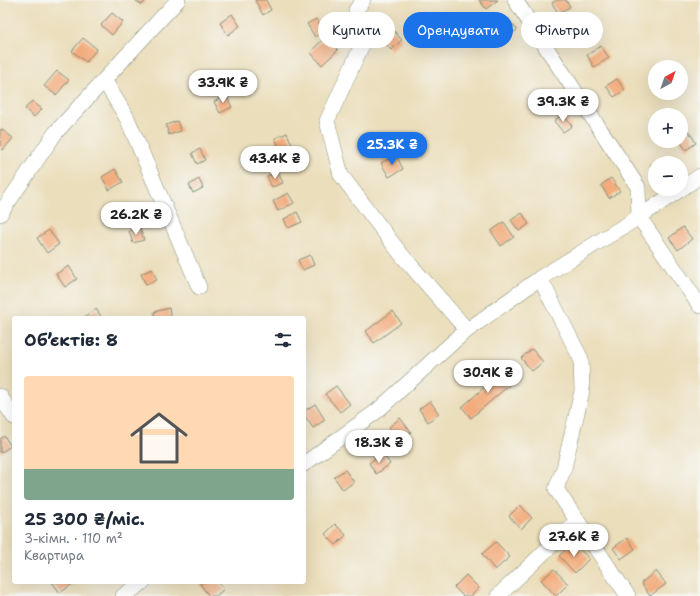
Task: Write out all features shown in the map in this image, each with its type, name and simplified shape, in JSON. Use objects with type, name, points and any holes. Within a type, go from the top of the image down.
[{"type":"street","points":[[0,214],[56,132],[178,0]]},
{"type":"street","points":[[515,0],[638,187],[639,217],[700,306]]},
{"type":"street","points":[[362,1],[356,10],[362,45],[326,121],[341,175],[400,253],[467,330]]},
{"type":"street","points":[[104,80],[127,118],[199,287]]},
{"type":"street","points":[[688,184],[700,176]]},
{"type":"street","points":[[306,463],[377,411],[467,330],[540,278],[670,196]]},
{"type":"street","points":[[540,278],[581,359],[582,392],[564,468],[556,489],[628,596]]},
{"type":"street","points":[[0,396],[12,414]]},
{"type":"street","points":[[498,596],[577,521]]},
{"type":"street","points":[[126,592],[140,584]]},
{"type":"building","points":[[135,0],[146,0],[142,5]]},
{"type":"building","points":[[255,0],[266,0],[271,10],[263,15]]},
{"type":"building","points":[[479,0],[498,0],[486,9]]},
{"type":"building","points":[[557,0],[566,0],[570,7],[557,12],[552,3]]},
{"type":"building","points":[[112,13],[123,22],[112,35],[101,25]]},
{"type":"building","points":[[232,14],[240,26],[228,35],[220,23]]},
{"type":"building","points":[[316,19],[318,22],[318,35],[315,37],[307,24]]},
{"type":"building","points":[[513,24],[517,30],[513,33]]},
{"type":"building","points":[[395,32],[402,40],[395,46]]},
{"type":"building","points":[[83,38],[97,49],[86,62],[72,51]]},
{"type":"building","points":[[318,44],[318,48],[336,48],[338,50],[322,65],[310,52]]},
{"type":"building","points":[[598,48],[602,48],[609,58],[594,67],[587,55]]},
{"type":"building","points":[[57,71],[69,80],[56,95],[44,86]]},
{"type":"building","points":[[617,79],[625,90],[614,97],[606,86]]},
{"type":"building","points":[[226,95],[232,107],[220,113],[214,102]]},
{"type":"building","points":[[32,101],[42,109],[34,117],[25,109]]},
{"type":"building","points":[[563,114],[572,126],[563,132],[554,121]]},
{"type":"building","points":[[177,121],[181,131],[169,135],[166,125]]},
{"type":"building","points":[[1,129],[13,138],[3,150],[0,147]]},
{"type":"building","points":[[688,130],[696,143],[686,150],[685,148],[688,148]]},
{"type":"building","points":[[287,133],[292,145],[280,150],[275,138]]},
{"type":"building","points":[[254,146],[261,160],[252,164],[245,151]]},
{"type":"building","points":[[200,149],[205,160],[197,164],[192,153]]},
{"type":"building","points":[[396,155],[403,169],[389,177],[381,163]]},
{"type":"building","points":[[115,169],[123,182],[109,190],[102,177]]},
{"type":"building","points":[[278,172],[283,183],[272,187],[267,176]]},
{"type":"building","points":[[611,178],[620,191],[609,198],[601,185]]},
{"type":"building","points":[[199,179],[203,188],[193,193],[189,185]]},
{"type":"building","points":[[288,193],[294,203],[278,211],[273,201]]},
{"type":"building","points":[[125,209],[130,219],[119,224],[115,214]]},
{"type":"building","points":[[297,212],[302,222],[288,228],[284,219]]},
{"type":"building","points":[[522,213],[529,224],[519,231],[511,220]]},
{"type":"building","points":[[504,222],[514,237],[501,246],[491,231]]},
{"type":"building","points":[[683,227],[692,239],[678,250],[669,238]]},
{"type":"building","points":[[140,228],[144,240],[133,243],[129,231]]},
{"type":"building","points":[[49,230],[59,244],[47,253],[37,238]]},
{"type":"building","points":[[310,255],[314,265],[303,270],[298,260]]},
{"type":"building","points":[[69,266],[77,279],[65,287],[56,274]]},
{"type":"building","points":[[152,269],[157,280],[146,285],[141,274]]},
{"type":"building","points":[[169,308],[171,316],[155,316],[154,312]]},
{"type":"building","points":[[96,309],[101,316],[86,316]]},
{"type":"building","points":[[393,311],[401,323],[374,343],[366,331]]},
{"type":"building","points":[[532,349],[543,362],[532,371],[521,358]]},
{"type":"building","points":[[504,370],[514,381],[471,418],[462,407]]},
{"type":"building","points":[[336,386],[350,404],[340,412],[325,394]]},
{"type":"building","points":[[430,401],[439,414],[428,422],[419,409]]},
{"type":"building","points":[[315,404],[325,420],[313,428],[306,418],[306,410]]},
{"type":"building","points":[[400,418],[411,432],[400,440],[389,427]]},
{"type":"building","points":[[4,436],[11,446],[0,453],[0,439]]},
{"type":"building","points":[[382,453],[390,464],[376,474],[369,463]]},
{"type":"building","points":[[345,470],[354,482],[343,490],[334,477]]},
{"type":"building","points":[[520,505],[532,518],[521,529],[509,516]]},
{"type":"building","points":[[335,524],[346,535],[336,545],[325,534]]},
{"type":"building","points":[[627,538],[635,549],[621,559],[613,548]]},
{"type":"building","points":[[496,542],[510,557],[495,570],[482,554]]},
{"type":"building","points":[[573,542],[589,559],[575,573],[559,556]]},
{"type":"building","points":[[554,569],[568,584],[556,596],[541,580]]},
{"type":"building","points":[[656,571],[666,584],[650,596],[641,583]]},
{"type":"building","points":[[466,575],[479,588],[471,596],[463,596],[454,587]]},
{"type":"building","points":[[53,584],[72,584],[60,593]]},
{"type":"building","points":[[200,584],[220,584],[224,589],[216,596],[209,596]]}]
